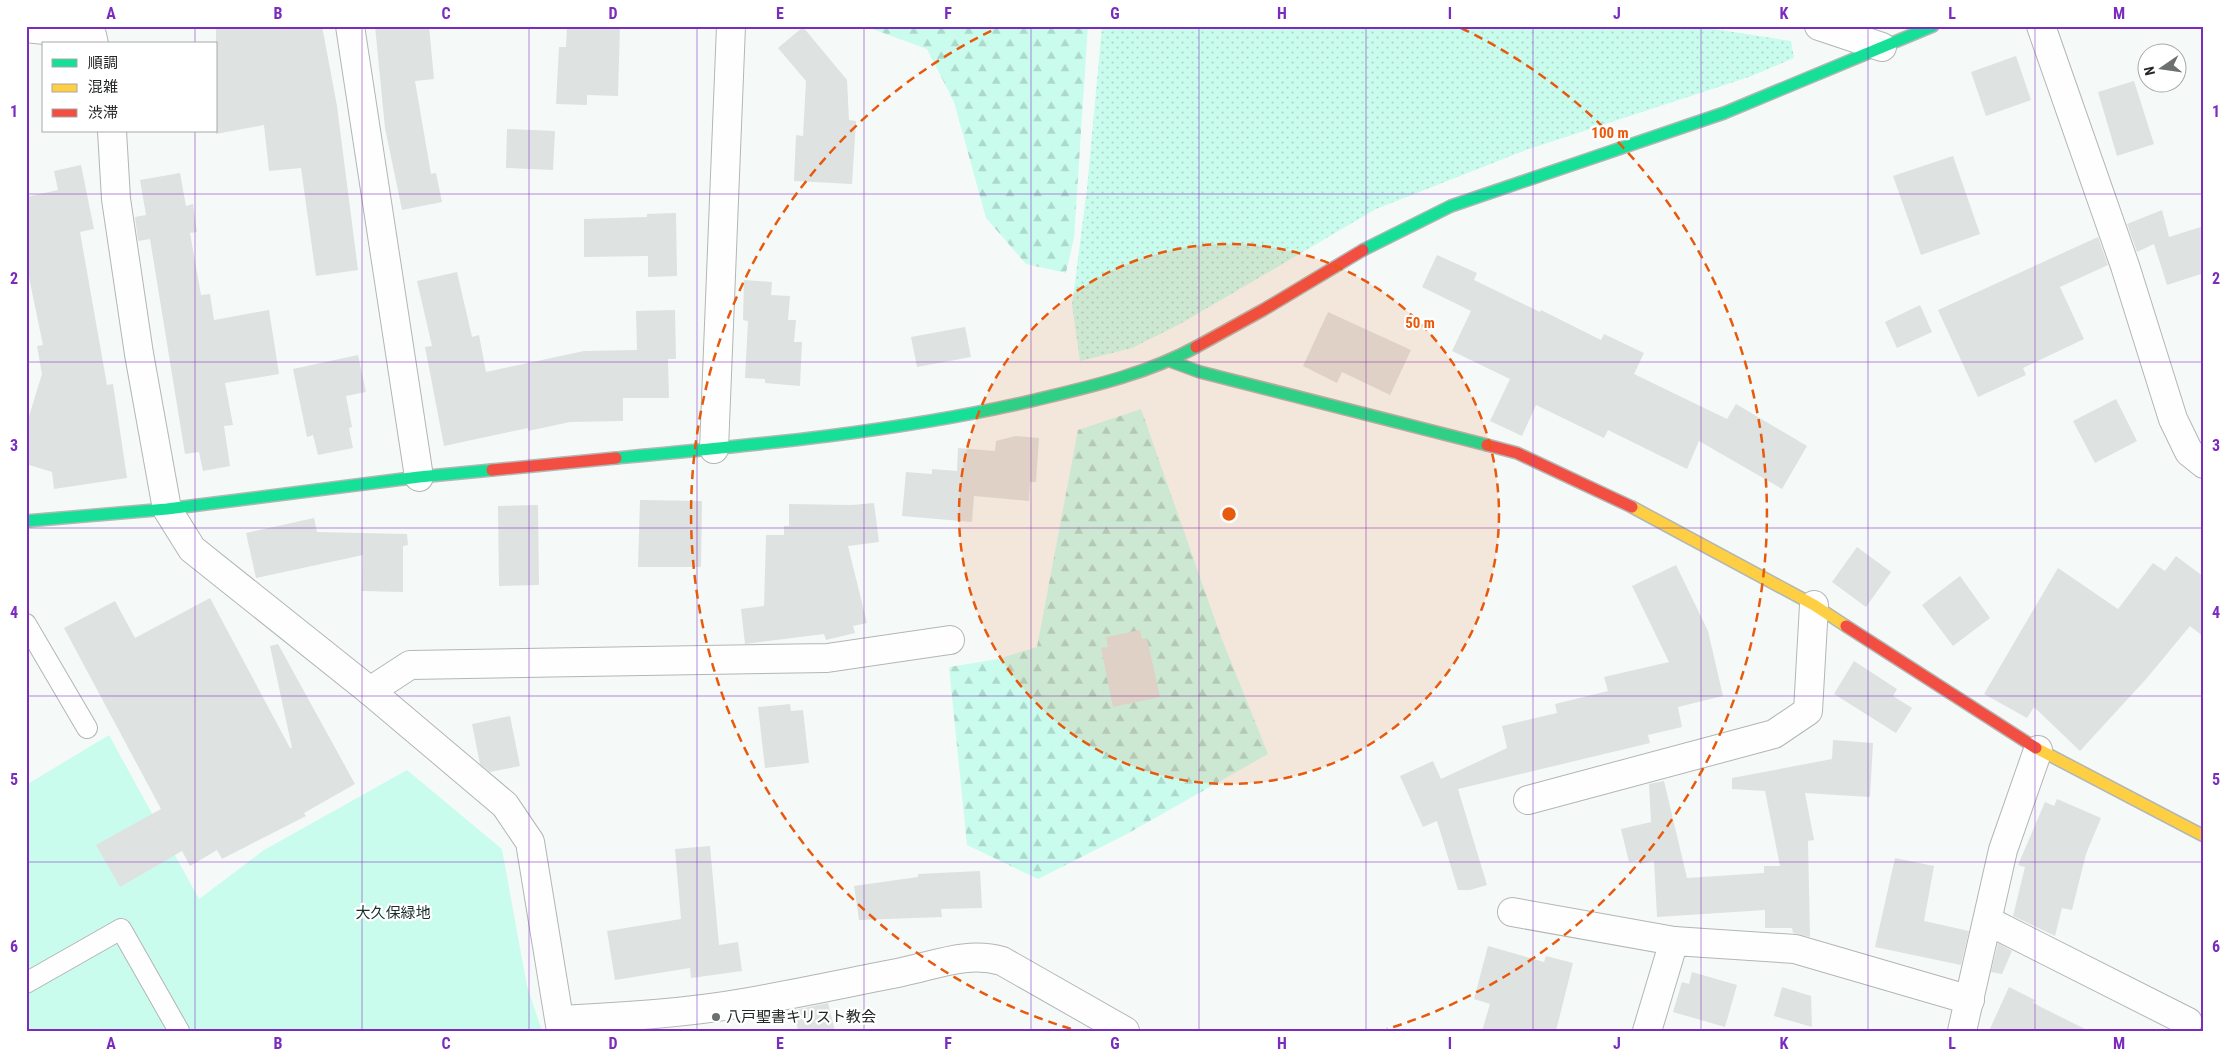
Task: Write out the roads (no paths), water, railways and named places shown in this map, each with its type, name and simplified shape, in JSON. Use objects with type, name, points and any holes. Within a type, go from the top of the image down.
[{"type":"street","points":[[350,26],[418,477]]},
{"type":"street","points":[[714,449],[731,26]]},
{"type":"street","points":[[1819,26],[1882,47]]},
{"type":"street","points":[[26,521],[167,509],[418,477],[714,449],[962,417],[1074,391],[1170,361],[1263,310],[1366,248],[1451,206],[1724,113],[1933,26]]},
{"type":"street","points":[[2041,26],[2125,266],[2173,419],[2189,452],[2204,464]]},
{"type":"street","points":[[26,28],[92,35],[94,42]]},
{"type":"street","points":[[112,132],[119,218],[139,354],[167,509],[192,549],[370,691],[505,805],[530,842],[561,1025],[748,1003],[921,968],[965,957],[985,956],[1002,961],[1125,1031]]},
{"type":"street","points":[[1170,361],[1200,372],[1517,453],[1613,497],[1814,605],[2038,750],[2204,836]]},
{"type":"street","points":[[1528,800],[1774,734],[1788,725],[1808,711],[1814,605]]},
{"type":"street","points":[[370,691],[410,665],[827,658],[950,640]]},
{"type":"street","points":[[1962,1031],[2004,850],[2038,750]]},
{"type":"street","points":[[1512,912],[1674,941],[1795,949],[1970,1000]]},
{"type":"street","points":[[1988,921],[2188,1022]]},
{"type":"street","points":[[1647,1031],[1674,941]]},
{"type":"lane","points":[[26,624],[87,728]]},
{"type":"lane","points":[[26,984],[121,929],[179,1031]]},
{"type":"place","name":"八戸聖書キリスト教会","points":[[716,1017]]},
{"type":"park label","name":"大久保緑地","points":[[393,913]]}]
